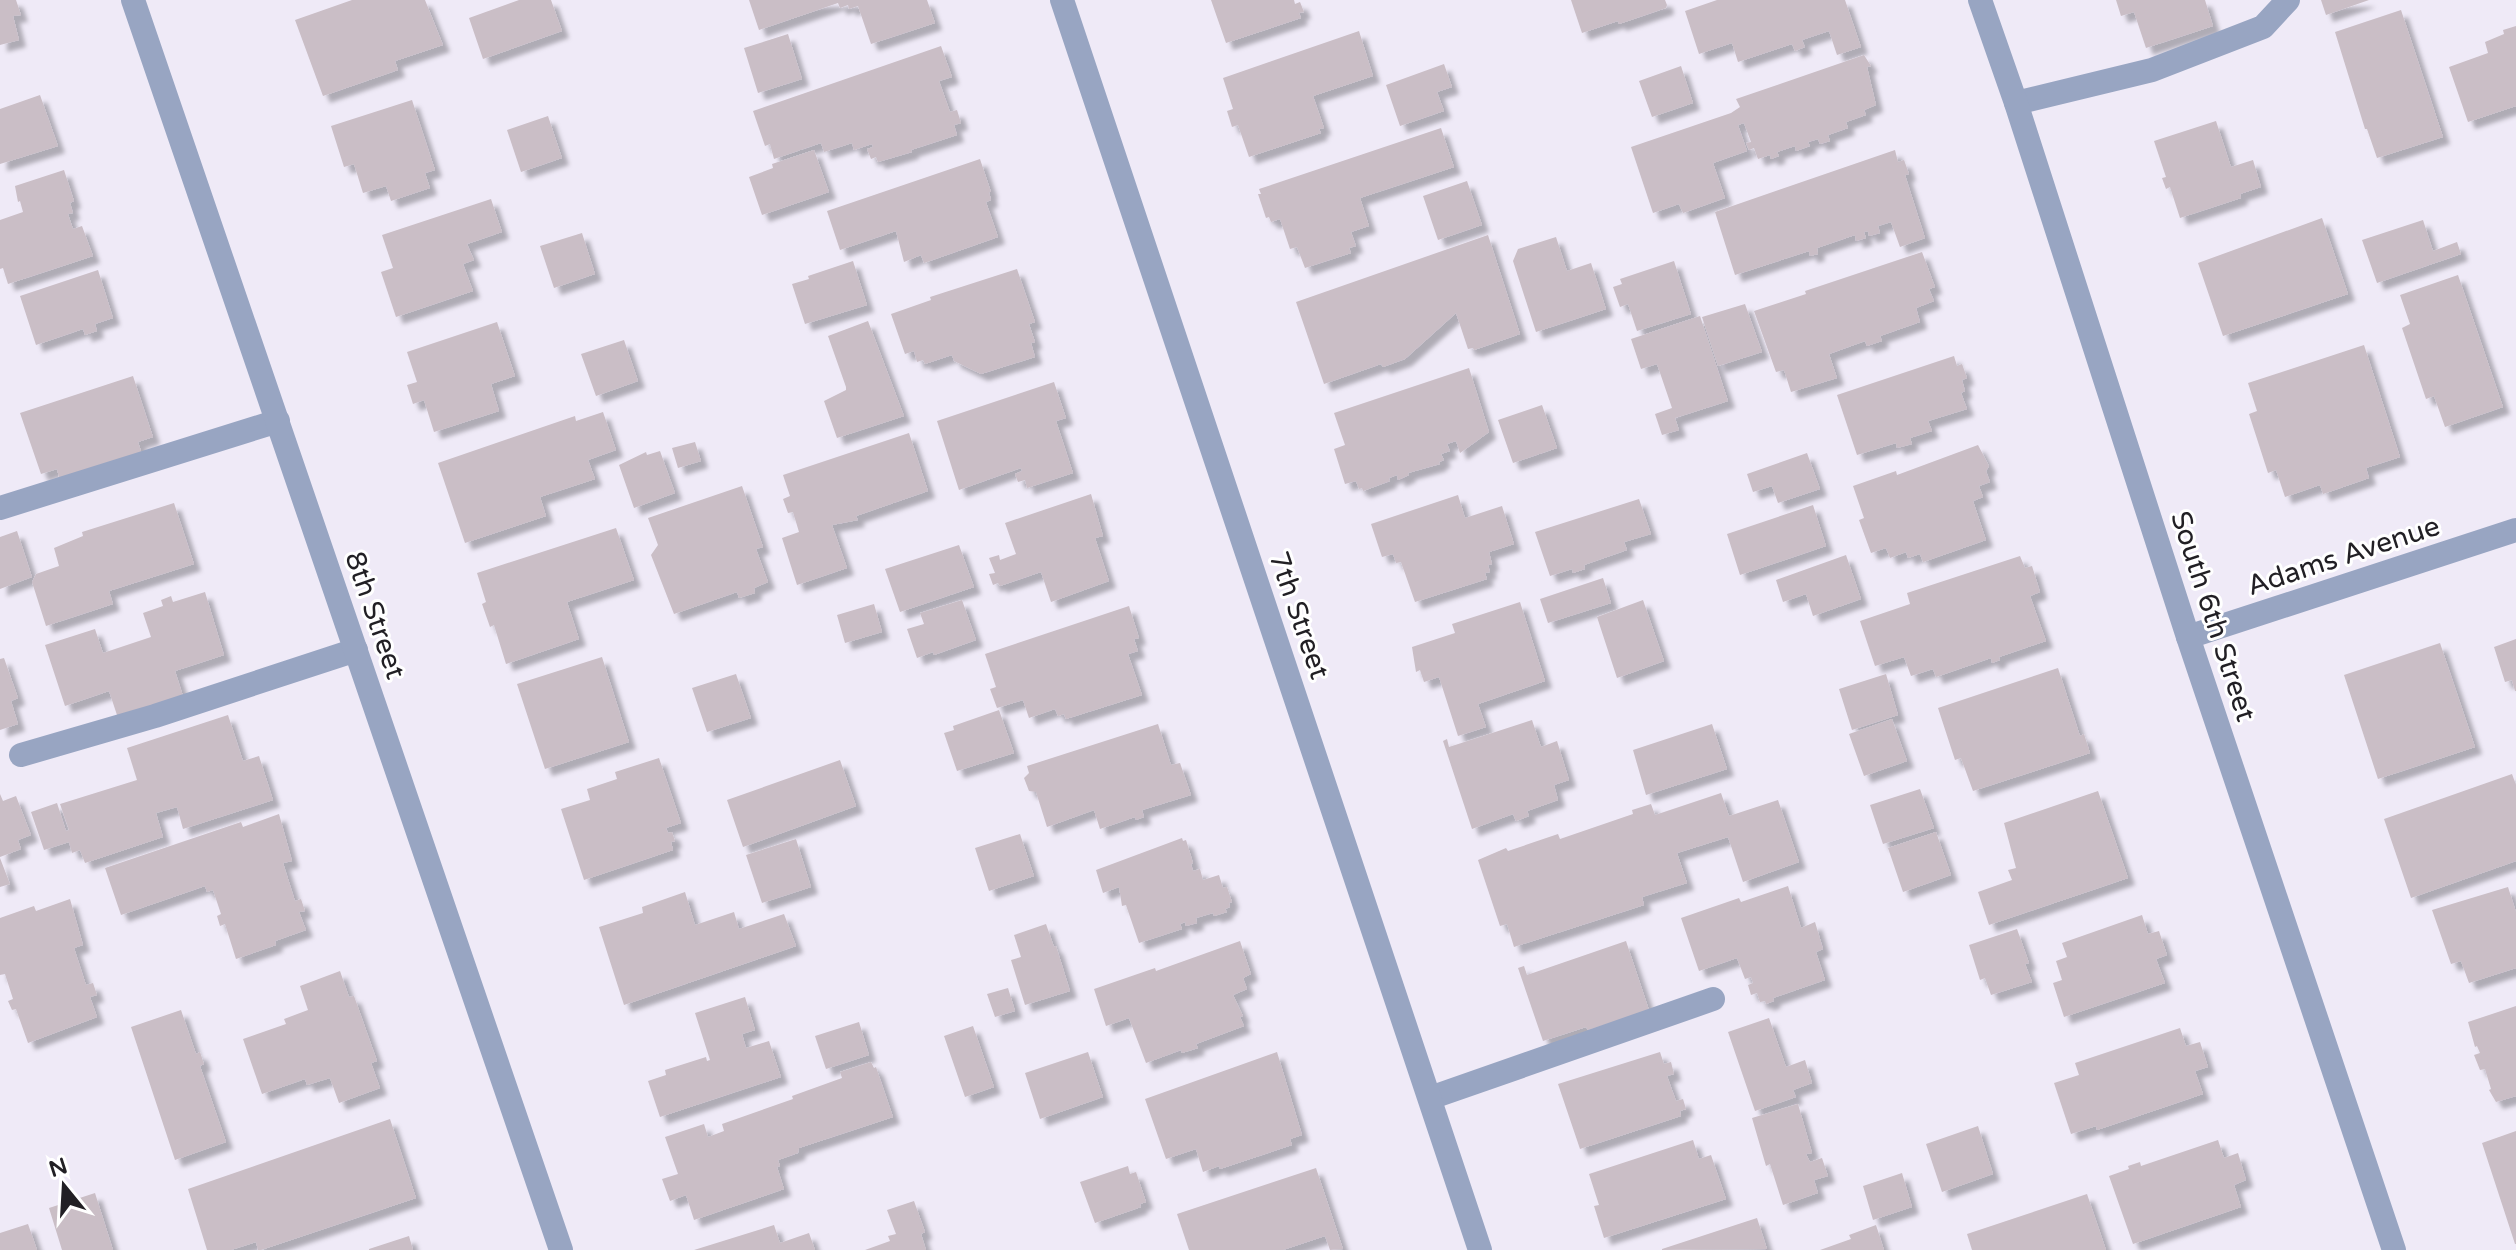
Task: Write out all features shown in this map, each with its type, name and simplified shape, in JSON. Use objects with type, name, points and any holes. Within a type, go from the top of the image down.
[{"type":"street","name":"8th Street","points":[[133,0],[561,1250]]},
{"type":"street","name":"7th Street","points":[[1062,0],[1480,1250]]},
{"type":"street","name":"South 6th Street","points":[[1980,0],[2188,637],[2394,1250]]},
{"type":"street","points":[[2016,103],[2152,70],[2263,27],[2288,0]]},
{"type":"street","points":[[0,508],[278,421]]},
{"type":"street","name":"Adams Avenue","points":[[2188,637],[2516,530]]},
{"type":"street","points":[[21,755],[155,716],[356,650]]},
{"type":"street","points":[[1430,1098],[1713,999]]},
{"type":"building","points":[[0,0],[16,0],[21,15],[13,16],[19,40],[0,45]]},
{"type":"building","points":[[352,0],[425,0],[443,45],[395,61],[398,70],[323,96],[295,20]]},
{"type":"building","points":[[519,0],[551,0],[562,31],[483,59],[469,18]]},
{"type":"building","points":[[749,0],[927,0],[935,23],[871,44],[858,6],[840,8],[838,3],[759,30]]},
{"type":"building","points":[[1211,0],[1294,0],[1295,4],[1300,2],[1304,12],[1299,13],[1301,18],[1226,43]]},
{"type":"building","points":[[1571,0],[1665,0],[1667,5],[1666,8],[1619,24],[1618,21],[1582,33]]},
{"type":"building","points":[[1717,0],[1845,0],[1861,47],[1837,55],[1829,31],[1802,40],[1805,47],[1795,51],[1792,44],[1738,62],[1732,43],[1699,54],[1685,11]]},
{"type":"building","points":[[2116,0],[2205,0],[2213,26],[2146,48],[2134,12],[2121,16]]},
{"type":"building","points":[[2321,0],[2369,0],[2326,15]]},
{"type":"building","points":[[2401,10],[2443,137],[2377,158],[2335,32]]},
{"type":"building","points":[[2516,26],[2516,106],[2468,122],[2449,67],[2488,53],[2485,42],[2504,34],[2503,30]]},
{"type":"building","points":[[1359,31],[1373,76],[1313,96],[1324,128],[1319,129],[1321,133],[1249,157],[1238,125],[1232,127],[1227,111],[1233,109],[1223,78]]},
{"type":"building","points":[[788,34],[802,79],[758,93],[744,48]]},
{"type":"building","points":[[941,46],[952,77],[939,81],[950,112],[957,110],[961,123],[954,125],[957,135],[878,162],[876,157],[871,159],[867,149],[873,147],[872,144],[854,150],[852,143],[824,152],[821,143],[774,159],[770,144],[765,146],[753,111]]},
{"type":"building","points":[[1864,55],[1871,66],[1867,67],[1876,105],[1864,110],[1866,115],[1846,122],[1848,128],[1828,135],[1830,141],[1820,144],[1818,139],[1808,142],[1810,146],[1796,151],[1795,146],[1777,152],[1779,156],[1771,159],[1770,155],[1758,159],[1754,148],[1749,150],[1746,143],[1751,142],[1744,123],[1738,125],[1747,151],[1713,163],[1725,198],[1683,213],[1679,204],[1653,213],[1631,147],[1731,113],[1740,107],[1736,99]]},
{"type":"building","points":[[1444,64],[1452,87],[1437,92],[1444,111],[1400,126],[1386,85]]},
{"type":"building","points":[[1681,66],[1693,103],[1652,117],[1639,81]]},
{"type":"building","points":[[40,95],[58,146],[0,164],[0,109]]},
{"type":"building","points":[[412,100],[435,170],[425,173],[430,188],[391,201],[386,186],[363,193],[354,164],[344,167],[331,126]]},
{"type":"building","points":[[548,116],[562,158],[521,172],[507,130]]},
{"type":"building","points":[[2216,121],[2231,167],[2253,160],[2261,187],[2240,194],[2241,198],[2180,218],[2170,187],[2166,189],[2162,178],[2166,177],[2154,141]]},
{"type":"building","points":[[1441,128],[1454,167],[1360,198],[1369,226],[1351,232],[1356,246],[1349,248],[1351,253],[1305,268],[1297,247],[1290,249],[1280,219],[1271,222],[1269,217],[1266,218],[1259,189]]},
{"type":"building","points":[[814,150],[829,192],[762,215],[749,177],[773,168],[772,164]]},
{"type":"building","points":[[1895,150],[1898,162],[1904,160],[1909,174],[1905,175],[1925,238],[1900,247],[1891,222],[1878,226],[1880,233],[1869,236],[1868,231],[1864,232],[1866,238],[1856,241],[1855,235],[1817,248],[1818,254],[1810,256],[1809,251],[1735,275],[1715,212]]},
{"type":"building","points":[[980,159],[991,192],[991,200],[986,202],[998,237],[924,263],[921,255],[904,262],[896,231],[840,250],[827,211]]},
{"type":"building","points":[[64,170],[74,201],[70,203],[73,213],[68,214],[73,229],[82,226],[93,256],[8,284],[3,268],[0,269],[0,220],[23,212],[15,186]]},
{"type":"building","points":[[1467,181],[1482,225],[1438,240],[1423,196]]},
{"type":"building","points":[[491,199],[502,232],[467,244],[474,260],[463,264],[473,291],[396,317],[381,272],[393,268],[382,235]]},
{"type":"building","points":[[2322,218],[2348,294],[2223,336],[2198,263]]},
{"type":"building","points":[[2423,220],[2433,251],[2457,242],[2461,254],[2377,283],[2362,240]]},
{"type":"building","points":[[582,233],[595,274],[554,288],[540,246]]},
{"type":"building","points":[[1488,235],[1520,334],[1474,350],[1468,349],[1456,313],[1405,359],[1324,384],[1296,302]]},
{"type":"building","points":[[1556,237],[1567,271],[1591,263],[1606,309],[1536,332],[1513,261],[1518,249]]},
{"type":"building","points":[[1922,252],[1935,287],[1929,289],[1934,301],[1916,308],[1920,322],[1880,336],[1882,341],[1867,346],[1865,341],[1829,354],[1837,378],[1791,392],[1784,370],[1776,372],[1754,311]]},
{"type":"building","points":[[853,261],[867,305],[805,324],[792,284]]},
{"type":"building","points":[[1674,261],[1691,314],[1637,331],[1628,304],[1620,307],[1613,287],[1622,284],[1620,279]]},
{"type":"building","points":[[1017,269],[1035,322],[1029,324],[1035,342],[1031,343],[1035,357],[981,374],[954,361],[952,355],[925,364],[923,360],[917,362],[914,351],[905,354],[891,314],[931,300],[930,297]]},
{"type":"building","points":[[98,270],[113,318],[95,324],[97,331],[85,335],[83,329],[36,345],[20,296]]},
{"type":"building","points":[[2458,275],[2503,407],[2445,427],[2434,396],[2426,399],[2402,328],[2410,324],[2400,295]]},
{"type":"building","points":[[1745,304],[1762,352],[1718,366],[1702,317]]},
{"type":"building","points":[[1700,316],[1728,401],[1675,418],[1679,430],[1662,435],[1655,414],[1672,408],[1657,364],[1641,369],[1631,339]]},
{"type":"building","points":[[868,321],[904,416],[837,438],[824,401],[846,390],[846,387],[828,336]]},
{"type":"building","points":[[497,322],[515,376],[491,384],[499,411],[434,432],[424,400],[413,404],[407,385],[417,382],[407,352]]},
{"type":"building","points":[[624,340],[638,381],[596,396],[581,354]]},
{"type":"building","points":[[2364,345],[2400,457],[2366,468],[2369,478],[2323,494],[2320,485],[2285,497],[2276,470],[2268,473],[2249,414],[2257,411],[2248,383]]},
{"type":"building","points":[[1954,356],[1957,366],[1962,364],[1967,378],[1962,380],[1965,391],[1961,393],[1967,409],[1928,421],[1932,431],[1910,438],[1912,444],[1897,448],[1896,443],[1857,455],[1837,395]]},
{"type":"building","points":[[1469,368],[1489,432],[1460,453],[1456,441],[1447,444],[1450,451],[1441,454],[1444,460],[1440,464],[1408,473],[1398,480],[1397,475],[1389,478],[1390,481],[1363,491],[1356,481],[1345,484],[1334,449],[1345,445],[1334,413]]},
{"type":"building","points":[[133,376],[153,437],[138,442],[142,454],[60,481],[57,469],[41,474],[20,413]]},
{"type":"building","points":[[1054,382],[1066,418],[1056,421],[1073,473],[1027,488],[1025,480],[1018,482],[1015,474],[1022,471],[1021,468],[959,490],[937,421]]},
{"type":"building","points":[[1542,405],[1557,448],[1513,463],[1498,420]]},
{"type":"building","points":[[603,412],[616,450],[588,460],[595,479],[540,497],[546,516],[465,543],[438,463],[575,416],[576,421]]},
{"type":"building","points":[[909,433],[928,491],[856,516],[858,520],[832,525],[847,568],[797,585],[782,538],[799,532],[793,512],[788,513],[783,499],[790,496],[783,475]]},
{"type":"building","points":[[695,442],[701,461],[678,468],[672,448]]},
{"type":"building","points":[[1978,445],[1989,466],[1986,471],[1990,482],[1979,486],[1983,497],[1973,501],[1986,540],[1923,562],[1920,554],[1908,558],[1906,552],[1890,558],[1886,548],[1871,553],[1859,520],[1864,518],[1853,486],[1896,471],[1897,475]]},
{"type":"building","points":[[660,451],[675,493],[634,508],[619,465],[646,452],[647,455]]},
{"type":"building","points":[[1807,453],[1820,489],[1778,503],[1772,486],[1753,492],[1747,474]]},
{"type":"building","points":[[742,486],[763,547],[756,549],[768,582],[754,588],[755,593],[739,598],[737,592],[674,614],[651,555],[658,545],[648,518]]},
{"type":"building","points":[[1091,494],[1103,536],[1095,538],[1109,581],[1051,602],[1041,572],[1000,586],[998,583],[993,585],[989,574],[995,573],[989,558],[999,555],[1000,560],[1016,554],[1005,523]]},
{"type":"building","points":[[1458,495],[1465,518],[1502,506],[1514,544],[1489,552],[1492,564],[1488,565],[1490,572],[1485,573],[1487,579],[1415,602],[1401,562],[1396,563],[1393,554],[1382,557],[1371,524]]},
{"type":"building","points":[[1639,499],[1651,534],[1624,542],[1627,550],[1584,565],[1585,569],[1573,573],[1572,569],[1550,576],[1535,532]]},
{"type":"building","points":[[174,503],[194,564],[109,591],[113,604],[46,626],[32,582],[36,574],[59,566],[54,548],[83,536],[82,532]]},
{"type":"building","points":[[1813,505],[1826,546],[1740,575],[1727,534]]},
{"type":"building","points":[[616,528],[634,580],[567,602],[579,639],[506,664],[494,625],[490,627],[482,604],[486,602],[477,573]]},
{"type":"building","points":[[17,531],[32,577],[0,589],[0,537]]},
{"type":"building","points":[[959,545],[974,587],[900,612],[885,569]]},
{"type":"building","points":[[1846,555],[1861,599],[1813,616],[1806,594],[1783,602],[1776,580]]},
{"type":"building","points":[[2020,556],[2025,568],[2032,566],[2040,592],[2030,596],[2046,641],[1999,657],[2000,660],[1992,663],[1991,658],[1936,677],[1933,669],[1911,676],[1904,657],[1875,666],[1860,621],[1910,604],[1907,593]]},
{"type":"building","points":[[1603,578],[1611,603],[1548,623],[1540,599]]},
{"type":"building","points":[[205,592],[224,655],[175,671],[183,696],[118,718],[109,691],[65,706],[45,645],[95,629],[103,653],[151,637],[143,613],[163,606],[161,600],[171,596],[173,602]]},
{"type":"building","points":[[962,600],[976,640],[917,658],[907,629],[924,624],[920,613]]},
{"type":"building","points":[[1643,600],[1664,661],[1617,678],[1597,617]]},
{"type":"building","points":[[1520,602],[1545,681],[1478,704],[1486,727],[1458,736],[1439,677],[1424,682],[1420,670],[1416,672],[1412,647],[1455,633],[1452,624]]},
{"type":"building","points":[[874,604],[882,632],[845,643],[837,615]]},
{"type":"building","points":[[1129,606],[1139,638],[1134,639],[1138,651],[1128,654],[1142,695],[1066,719],[1064,714],[1058,716],[1055,709],[1029,718],[1023,700],[997,708],[990,689],[996,687],[985,654]]},
{"type":"building","points":[[2516,639],[2515,691],[2512,680],[2505,682],[2494,647]]},
{"type":"building","points":[[2440,643],[2475,747],[2378,779],[2344,675]]},
{"type":"building","points":[[602,657],[629,742],[545,769],[517,684]]},
{"type":"building","points":[[4,658],[18,698],[11,701],[18,724],[0,730],[0,659]]},
{"type":"building","points":[[2058,668],[2080,736],[2084,734],[2090,753],[1973,791],[1961,758],[1955,760],[1938,708]]},
{"type":"building","points":[[736,674],[751,718],[707,732],[692,688]]},
{"type":"building","points":[[1886,674],[1898,715],[1852,730],[1839,689]]},
{"type":"building","points":[[999,710],[1014,753],[957,771],[944,733],[954,730],[953,726]]},
{"type":"building","points":[[228,715],[243,761],[259,756],[273,800],[183,829],[177,807],[156,813],[163,837],[85,863],[80,850],[72,853],[69,842],[44,850],[31,812],[57,803],[66,831],[69,830],[60,804],[137,780],[127,748]]},
{"type":"building","points":[[1892,719],[1907,761],[1864,776],[1849,734]]},
{"type":"building","points":[[1532,720],[1541,747],[1557,741],[1569,780],[1554,785],[1558,800],[1527,811],[1529,816],[1516,821],[1513,814],[1472,829],[1443,741],[1447,739],[1449,747]]},
{"type":"building","points":[[1158,724],[1171,765],[1180,763],[1191,795],[1142,810],[1144,817],[1136,820],[1135,817],[1100,829],[1094,810],[1047,827],[1036,792],[1029,791],[1024,778],[1029,773],[1027,766]]},
{"type":"building","points":[[1712,724],[1727,769],[1646,795],[1633,750]]},
{"type":"building","points":[[659,758],[681,823],[666,828],[668,833],[672,832],[675,841],[671,842],[673,850],[584,880],[561,809],[590,800],[587,789],[617,779],[615,772]]},
{"type":"building","points":[[840,760],[856,806],[743,847],[727,800]]},
{"type":"building","points":[[2512,774],[2516,785],[2516,861],[2411,898],[2384,819]]},
{"type":"building","points":[[1920,789],[1934,828],[1883,844],[1870,805]]},
{"type":"building","points":[[2098,791],[2128,878],[1989,925],[1978,892],[2012,880],[2008,870],[2016,868],[2004,823]]},
{"type":"building","points":[[1721,793],[1729,816],[1778,800],[1799,862],[1743,882],[1728,837],[1677,853],[1687,883],[1642,897],[1644,905],[1514,947],[1507,924],[1500,926],[1478,860],[1506,848],[1508,851],[1558,834],[1560,839],[1633,814],[1632,810],[1651,804],[1655,815]]},
{"type":"building","points":[[0,794],[3,801],[16,796],[31,835],[18,840],[21,849],[0,857]]},
{"type":"building","points":[[279,814],[292,861],[283,863],[295,901],[301,899],[305,911],[299,912],[306,930],[236,959],[225,924],[220,926],[217,916],[221,914],[213,890],[207,892],[205,886],[121,915],[105,868],[241,822],[243,827]]},
{"type":"building","points":[[1936,832],[1951,875],[1903,892],[1888,848]]},
{"type":"building","points":[[1020,834],[1034,876],[989,891],[975,848]]},
{"type":"building","points":[[1182,838],[1186,840],[1193,871],[1200,869],[1203,880],[1219,875],[1223,888],[1227,887],[1232,902],[1229,903],[1230,907],[1225,909],[1227,912],[1196,918],[1197,923],[1186,926],[1185,922],[1180,924],[1182,929],[1139,943],[1126,905],[1122,906],[1119,887],[1103,893],[1096,870]]},
{"type":"building","points":[[796,839],[811,887],[762,903],[746,855]]},
{"type":"building","points":[[0,858],[10,884],[0,887]]},
{"type":"building","points":[[1788,886],[1801,928],[1815,922],[1823,949],[1816,952],[1825,980],[1773,998],[1774,1001],[1766,1004],[1765,1001],[1760,1002],[1757,993],[1751,995],[1748,985],[1753,983],[1751,977],[1745,979],[1737,958],[1699,971],[1681,918],[1739,898],[1741,902]]},
{"type":"building","points":[[2508,887],[2516,912],[2516,968],[2469,983],[2461,961],[2451,964],[2432,910]]},
{"type":"building","points":[[685,892],[695,925],[734,912],[739,929],[784,914],[796,946],[624,1005],[599,927],[643,913],[642,907]]},
{"type":"building","points":[[70,899],[83,945],[74,948],[86,985],[93,983],[97,995],[90,997],[97,1017],[28,1043],[16,1009],[12,1010],[8,1001],[13,999],[5,974],[0,975],[0,918],[34,906],[36,911]]},
{"type":"building","points":[[2142,915],[2148,934],[2159,931],[2167,955],[2156,959],[2165,983],[2064,1017],[2053,983],[2062,980],[2056,961],[2067,957],[2062,943]]},
{"type":"building","points":[[1046,924],[1070,991],[1025,1005],[1011,960],[1021,957],[1014,935]]},
{"type":"building","points":[[2017,929],[2032,982],[1991,995],[1985,978],[1980,980],[1969,945]]},
{"type":"building","points":[[1240,941],[1251,974],[1243,978],[1247,989],[1233,995],[1243,1016],[1240,1017],[1244,1026],[1196,1044],[1198,1048],[1182,1053],[1181,1050],[1146,1063],[1129,1018],[1106,1026],[1094,989]]},
{"type":"building","points":[[1626,941],[1649,1010],[1543,1041],[1518,968],[1524,966],[1527,975]]},
{"type":"building","points":[[340,971],[349,997],[354,996],[377,1061],[371,1063],[380,1088],[339,1103],[330,1078],[307,1085],[305,1079],[262,1094],[243,1039],[286,1024],[284,1019],[308,1010],[300,986]]},
{"type":"building","points":[[1008,988],[1015,1011],[995,1017],[987,994]]},
{"type":"building","points":[[745,997],[755,1030],[742,1034],[746,1048],[769,1041],[781,1077],[660,1117],[648,1081],[666,1075],[665,1070],[706,1057],[707,1061],[710,1060],[695,1013]]},
{"type":"building","points":[[2516,1006],[2516,1096],[2496,1102],[2489,1090],[2485,1069],[2480,1070],[2474,1055],[2480,1053],[2475,1047],[2468,1022]]},
{"type":"building","points":[[181,1010],[196,1054],[200,1052],[204,1064],[200,1066],[226,1142],[175,1160],[131,1027]]},
{"type":"building","points":[[1769,1018],[1786,1067],[1805,1060],[1812,1083],[1793,1090],[1796,1097],[1755,1111],[1728,1032]]},
{"type":"building","points":[[859,1022],[869,1055],[826,1069],[815,1036]]},
{"type":"building","points":[[973,1026],[994,1087],[965,1097],[944,1036]]},
{"type":"building","points":[[2180,1028],[2186,1046],[2200,1042],[2208,1067],[2195,1071],[2203,1094],[2097,1130],[2096,1126],[2071,1134],[2054,1083],[2079,1075],[2075,1063]]},
{"type":"building","points":[[1088,1052],[1103,1097],[1040,1119],[1025,1073]]},
{"type":"building","points":[[1277,1052],[1302,1135],[1290,1139],[1292,1145],[1203,1172],[1196,1149],[1166,1159],[1145,1099]]},
{"type":"building","points":[[1660,1052],[1664,1064],[1671,1062],[1674,1074],[1667,1076],[1676,1101],[1683,1099],[1686,1109],[1680,1111],[1681,1116],[1580,1149],[1558,1084]]},
{"type":"building","points":[[871,1062],[876,1067],[893,1117],[799,1148],[798,1153],[778,1160],[784,1189],[694,1220],[686,1195],[670,1201],[662,1179],[678,1174],[665,1137],[704,1124],[708,1137],[724,1131],[722,1124],[793,1099],[792,1096],[842,1078],[840,1072]]},
{"type":"building","points":[[1798,1104],[1812,1153],[1806,1154],[1810,1162],[1822,1158],[1828,1176],[1814,1180],[1818,1193],[1783,1205],[1770,1164],[1766,1166],[1752,1118]]},
{"type":"building","points":[[390,1119],[416,1198],[261,1250],[258,1250],[256,1242],[231,1250],[207,1250],[188,1189]]},
{"type":"building","points":[[1978,1126],[1993,1174],[1942,1192],[1926,1144]]},
{"type":"building","points":[[2516,1131],[2516,1244],[2515,1244],[2482,1143]]},
{"type":"building","points":[[1693,1140],[1699,1159],[1711,1155],[1726,1199],[1604,1238],[1594,1206],[1599,1205],[1589,1174]]},
{"type":"building","points":[[2218,1140],[2224,1158],[2238,1153],[2246,1180],[2234,1185],[2241,1207],[2133,1244],[2109,1176],[2140,1162],[2141,1166]]},
{"type":"building","points":[[1128,1166],[1130,1174],[1136,1172],[1146,1202],[1140,1204],[1141,1207],[1095,1223],[1080,1182]]},
{"type":"building","points":[[1316,1168],[1343,1249],[1330,1250],[1325,1236],[1283,1250],[1189,1250],[1177,1214]]},
{"type":"building","points":[[1902,1173],[1912,1207],[1873,1220],[1863,1186]]},
{"type":"building","points":[[95,1193],[113,1250],[62,1250],[49,1208]]},
{"type":"building","points":[[2087,1194],[2106,1250],[1972,1250],[1967,1234]]},
{"type":"building","points":[[914,1201],[925,1232],[921,1234],[926,1250],[865,1250],[890,1241],[888,1236],[896,1234],[887,1210]]},
{"type":"building","points":[[1757,1218],[1767,1249],[1662,1250],[1662,1249]]},
{"type":"building","points":[[28,1224],[37,1250],[0,1250],[0,1233]]},
{"type":"building","points":[[774,1225],[780,1243],[809,1233],[815,1250],[694,1250]]},
{"type":"building","points":[[1876,1225],[1884,1250],[1820,1250],[1851,1239],[1849,1235]]},
{"type":"building","points":[[409,1236],[413,1250],[369,1250],[369,1249]]}]
